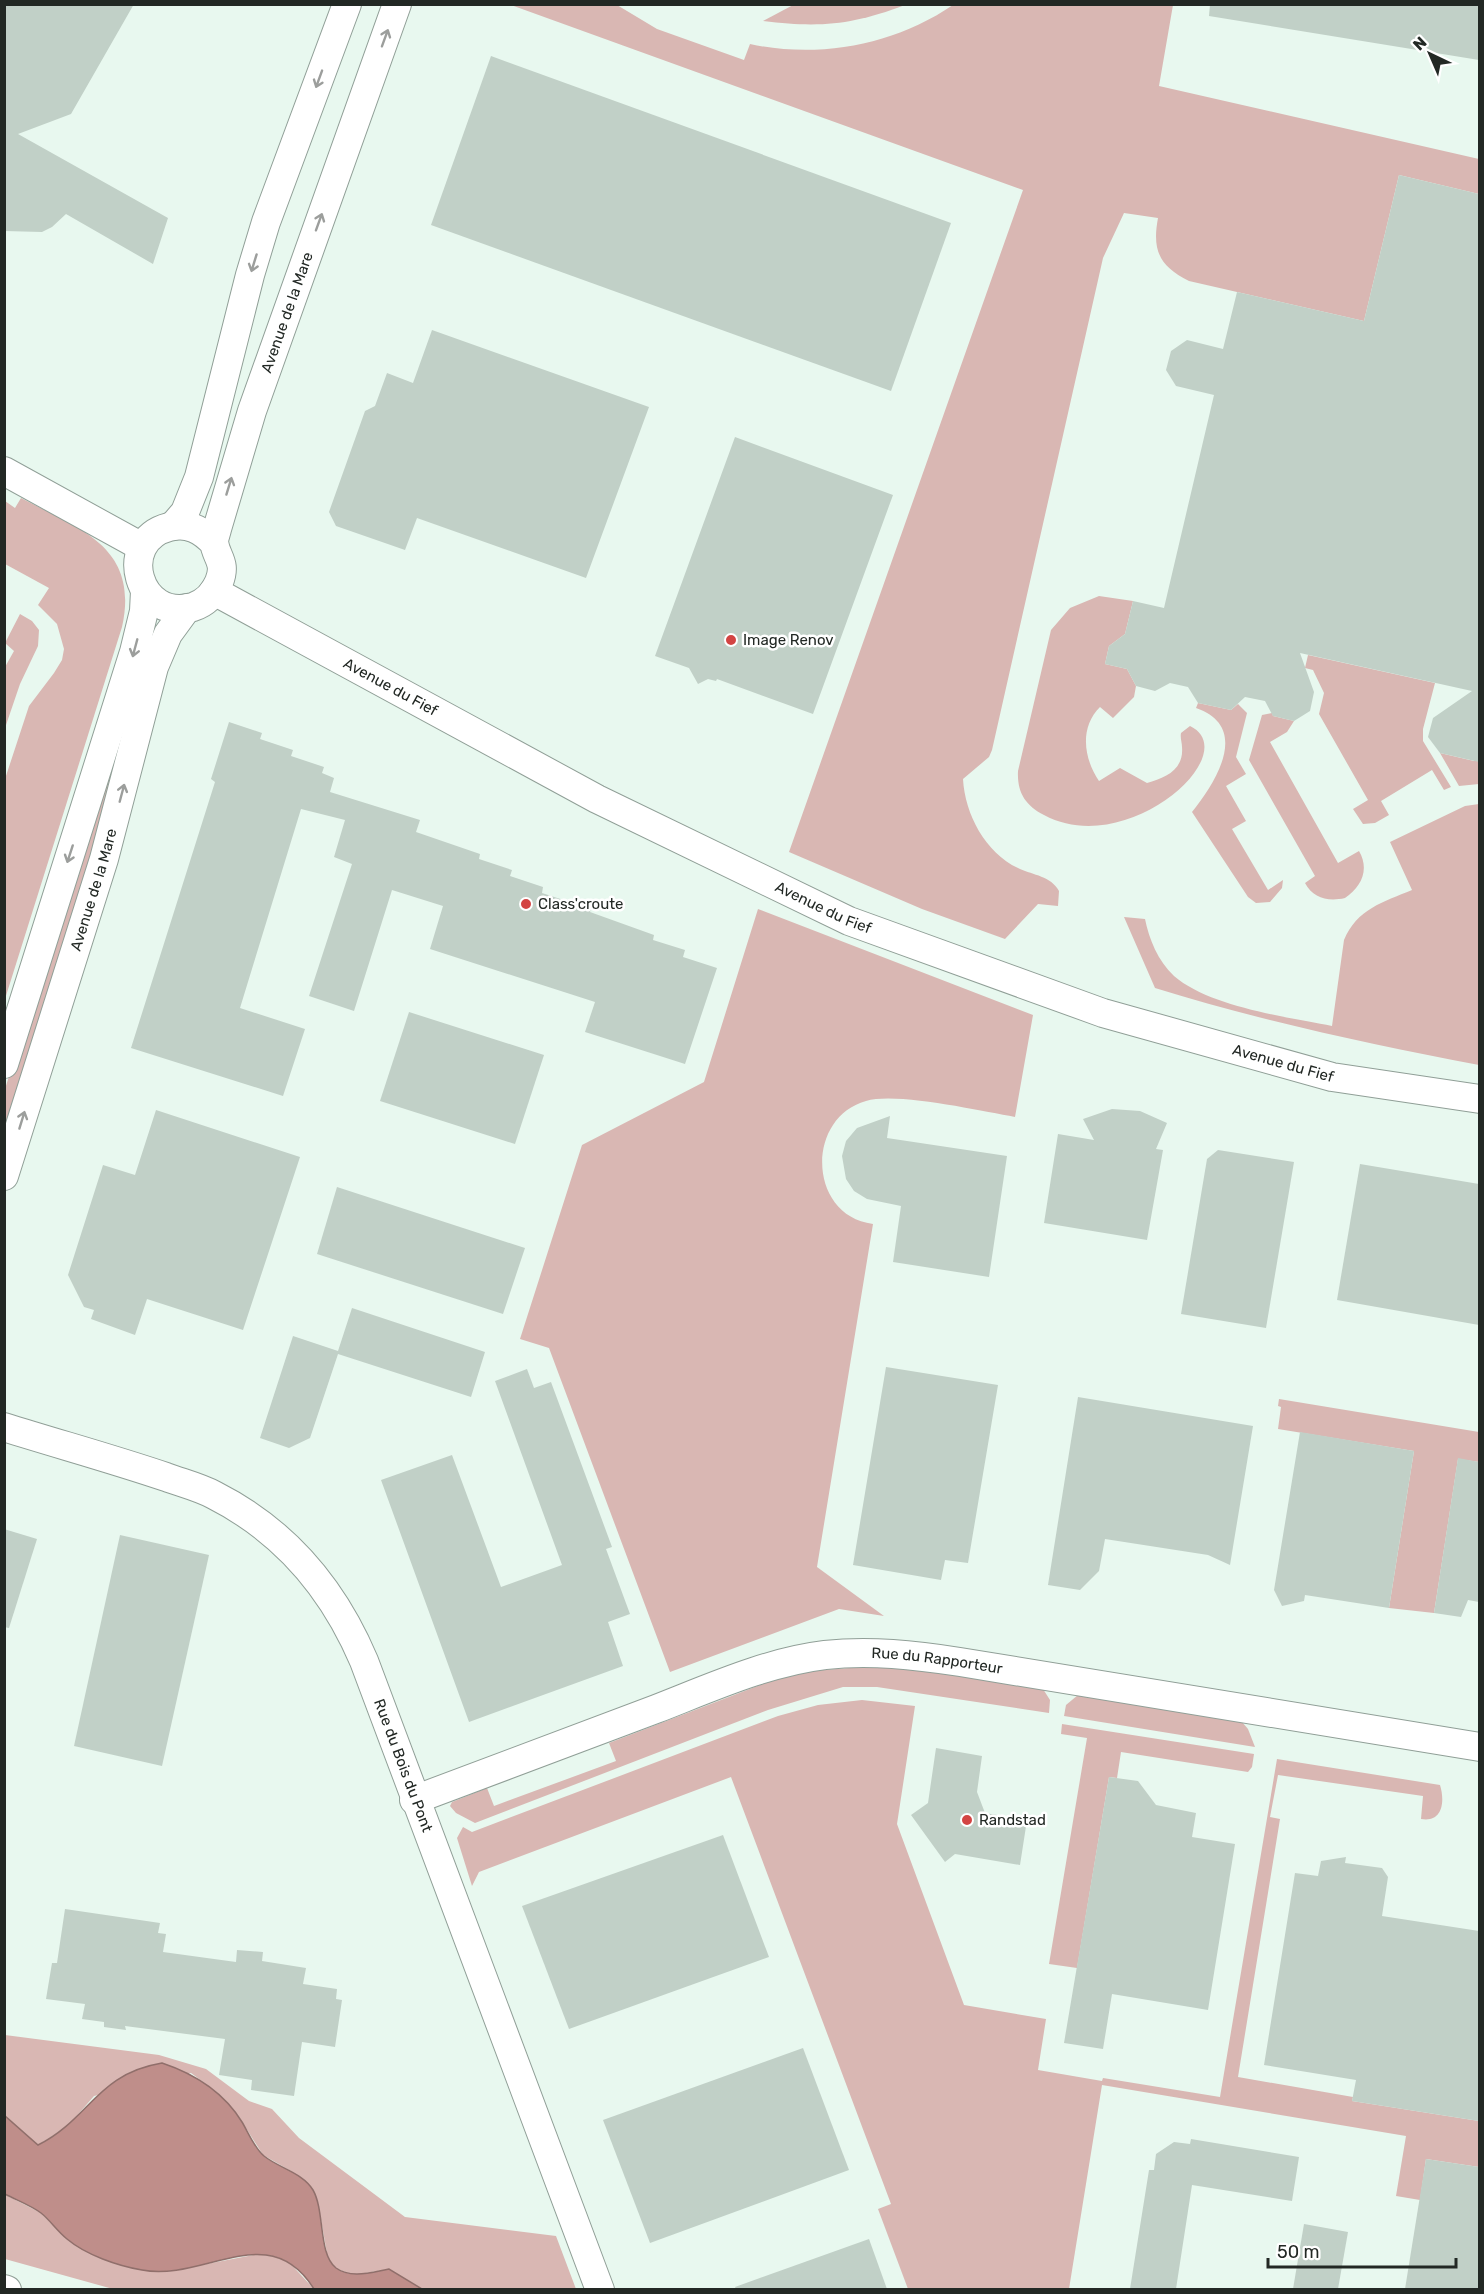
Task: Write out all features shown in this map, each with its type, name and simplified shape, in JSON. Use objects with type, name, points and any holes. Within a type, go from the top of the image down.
[{"type":"street","points":[[173,526],[185,512],[199,477],[250,275],[266,222],[347,4]]},
{"type":"street","name":"Avenue de la Mare","points":[[4,1176],[104,859],[154,667],[168,634],[187,608],[198,605],[214,591],[222,567],[214,543],[252,411],[397,4]]},
{"type":"street","points":[[4,471],[142,547]]},
{"type":"street","points":[[4,1064],[134,652],[144,611],[145,591],[138,574],[142,547],[155,533],[173,526],[196,528],[214,543]]},
{"type":"street","points":[[145,591],[164,606],[187,608]]},
{"type":"street","name":"Avenue du Fief","points":[[214,591],[597,799],[849,921],[1103,1013],[1332,1077],[1479,1099]]},
{"type":"street","name":"Rue du Bois du Pont","points":[[4,1427],[138,1467],[212,1494],[243,1512],[300,1558],[325,1587],[349,1626],[600,2289]]},
{"type":"street","name":"Rue du Rapporteur","points":[[414,1800],[730,1681],[786,1663],[822,1655],[853,1652],[905,1654],[1479,1746]]},
{"type":"shaded area","points":[[795,4],[905,5],[868,17],[836,23],[802,24],[763,21]]},
{"type":"shaded area","points":[[511,5],[617,5],[657,29],[744,60],[750,44],[803,50],[829,49],[881,39],[930,19],[953,5],[1173,5],[1159,86],[1479,159],[1479,194],[1399,175],[1364,321],[1189,281],[1164,263],[1160,256],[1156,239],[1158,218],[1124,213],[1103,258],[992,750],[989,757],[963,779],[973,819],[997,854],[1020,869],[1047,879],[1059,891],[1058,906],[1038,904],[1005,939],[922,909],[789,852],[1023,190]]},
{"type":"shaded area","points":[[21,498],[83,531],[100,544],[113,559],[122,577],[125,599],[122,627],[5,999],[5,779],[29,706],[62,660],[64,649],[57,624],[38,605],[49,588],[5,564],[5,501],[15,508]]},
{"type":"shaded area","points":[[1099,596],[1133,601],[1125,634],[1109,646],[1105,664],[1127,669],[1136,686],[1134,697],[1113,718],[1100,707],[1089,724],[1086,734],[1087,753],[1099,781],[1120,768],[1147,783],[1172,772],[1180,762],[1182,755],[1181,733],[1190,726],[1203,739],[1202,758],[1190,778],[1169,798],[1141,814],[1110,824],[1076,825],[1044,815],[1032,807],[1021,792],[1018,771],[1051,630],[1070,608]]},
{"type":"shaded area","points":[[20,614],[32,621],[39,630],[38,646],[20,684],[5,728],[5,667],[14,651],[5,643]]},
{"type":"shaded area","points":[[143,648],[135,704],[5,1149],[5,1089]]},
{"type":"shaded area","points":[[1308,655],[1435,683],[1423,729],[1423,741],[1451,787],[1444,790],[1432,770],[1381,801],[1389,815],[1375,823],[1363,824],[1353,809],[1368,800],[1319,714],[1324,693],[1313,670],[1305,668]]},
{"type":"shaded area","points":[[1198,703],[1231,710],[1238,704],[1247,713],[1236,757],[1246,774],[1226,786],[1246,821],[1232,829],[1268,890],[1283,880],[1282,888],[1270,902],[1256,903],[1248,897],[1192,812],[1218,771],[1224,756],[1225,741],[1222,728],[1213,717],[1196,708]]},
{"type":"shaded area","points":[[1272,713],[1273,716],[1294,721],[1287,732],[1270,742],[1338,863],[1359,851],[1362,858],[1364,871],[1362,878],[1351,894],[1345,898],[1322,898],[1308,888],[1305,883],[1315,876],[1249,760],[1262,715]]},
{"type":"shaded area","points":[[1440,753],[1474,761],[1479,757],[1479,784],[1459,786]]},
{"type":"shaded area","points":[[1479,804],[1479,1065],[1316,1031],[1155,988],[1124,917],[1145,919],[1152,942],[1163,964],[1189,987],[1208,996],[1250,1009],[1332,1026],[1344,940],[1349,929],[1372,908],[1412,890],[1390,842],[1465,806]]},
{"type":"shaded area","points":[[758,909],[1033,1015],[1015,1117],[939,1103],[897,1099],[866,1101],[846,1111],[832,1126],[824,1145],[822,1166],[826,1186],[836,1204],[852,1217],[873,1224],[817,1567],[884,1616],[839,1609],[670,1672],[549,1348],[520,1339],[582,1145],[704,1082]]},
{"type":"shaded area","points":[[1279,1399],[1479,1432],[1479,1462],[1458,1459],[1434,1613],[1389,1608],[1414,1451],[1278,1429],[1281,1407],[1278,1406]]},
{"type":"shaded area","points":[[890,1665],[1043,1689],[1050,1700],[1049,1713],[877,1687],[843,1687],[768,1710],[475,1823],[456,1813],[450,1806],[452,1802],[487,1788],[494,1806],[616,1761],[609,1743],[765,1683],[809,1671]]},
{"type":"shaded area","points":[[1078,1695],[1242,1722],[1248,1729],[1255,1747],[1064,1716],[1066,1705]]},
{"type":"shaded area","points":[[862,1700],[915,1706],[897,1824],[964,2005],[1046,2019],[1038,2070],[1102,2081],[1103,2078],[1220,2097],[1277,1759],[1440,1785],[1441,1810],[1434,1818],[1421,1819],[1423,1796],[1278,1775],[1270,1817],[1280,1819],[1238,2077],[1353,2097],[1352,2101],[1479,2121],[1479,2167],[1426,2159],[1420,2200],[1396,2196],[1406,2136],[1102,2085],[1069,2289],[908,2289],[878,2209],[891,2204],[731,1777],[479,1872],[472,1886],[457,1838],[463,1827],[472,1832],[778,1716],[818,1705]]},
{"type":"shaded area","points":[[1062,1724],[1254,1754],[1252,1767],[1248,1772],[1121,1752],[1117,1778],[1109,1777],[1077,1968],[1049,1964],[1087,1738],[1061,1734]]},
{"type":"shaded area","points":[[5,2035],[159,2055],[206,2069],[249,2101],[272,2109],[299,2138],[405,2217],[556,2236],[576,2289],[422,2289],[389,2269],[354,2275],[337,2269],[328,2259],[320,2214],[291,2171],[263,2155],[237,2114],[218,2093],[191,2073],[94,2096],[67,2127],[38,2145],[5,2116]]},
{"type":"shaded area","points":[[162,2063],[197,2078],[217,2093],[234,2111],[261,2153],[309,2184],[317,2199],[326,2253],[336,2268],[355,2274],[389,2269],[422,2289],[314,2289],[296,2268],[277,2257],[256,2255],[234,2257],[189,2268],[165,2271],[133,2268],[113,2263],[83,2250],[63,2236],[41,2213],[5,2194],[5,2116],[38,2145],[70,2123],[107,2087],[122,2077]]},
{"type":"shaded area","points":[[4,2194],[41,2213],[68,2240],[165,2272],[264,2253],[288,2261],[314,2289],[113,2289],[5,2259]]},
{"type":"building","points":[[4,4],[134,4],[71,114],[18,134],[168,218],[153,264],[66,214],[52,227],[42,232],[4,231]]},
{"type":"building","points":[[1210,4],[1479,4],[1479,60],[1209,16]]},
{"type":"building","points":[[491,56],[951,223],[891,391],[431,225]]},
{"type":"building","points":[[1399,175],[1479,194],[1479,762],[1440,753],[1428,737],[1433,718],[1472,691],[1300,653],[1314,692],[1310,711],[1294,721],[1273,716],[1265,701],[1245,697],[1231,710],[1198,703],[1188,687],[1170,683],[1155,691],[1136,686],[1127,669],[1105,664],[1109,646],[1125,634],[1133,601],[1164,608],[1214,395],[1176,386],[1166,370],[1171,351],[1187,340],[1223,349],[1237,292],[1364,321]]},
{"type":"building","points":[[432,330],[649,407],[586,578],[417,518],[405,550],[336,526],[329,512],[365,411],[375,406],[387,373],[413,383]]},
{"type":"building","points":[[735,437],[893,495],[813,714],[717,679],[716,681],[708,679],[698,684],[689,668],[655,656]]},
{"type":"building","points":[[229,722],[262,733],[260,739],[293,750],[291,756],[324,767],[322,773],[334,778],[330,792],[420,820],[416,832],[480,854],[479,859],[512,870],[510,876],[543,887],[542,893],[591,909],[590,912],[654,935],[653,940],[685,950],[683,957],[717,968],[685,1064],[585,1032],[595,1002],[430,949],[443,906],[392,890],[354,1011],[309,996],[352,864],[334,857],[345,820],[301,809],[240,1008],[305,1029],[283,1096],[131,1048],[215,782],[211,779]]},
{"type":"building","points":[[409,1012],[544,1055],[515,1144],[380,1101]]},
{"type":"building","points":[[1112,1109],[1140,1111],[1167,1123],[1156,1149],[1163,1150],[1147,1240],[1044,1223],[1058,1134],[1094,1140],[1083,1119]]},
{"type":"building","points":[[156,1110],[300,1157],[243,1330],[147,1299],[135,1335],[91,1319],[94,1310],[84,1307],[68,1275],[103,1165],[135,1175]]},
{"type":"building","points":[[890,1116],[887,1138],[1007,1156],[989,1277],[893,1262],[901,1206],[867,1199],[854,1191],[846,1179],[842,1156],[846,1141],[857,1128]]},
{"type":"building","points":[[1218,1150],[1294,1162],[1266,1328],[1181,1314],[1207,1159]]},
{"type":"building","points":[[1360,1164],[1479,1184],[1479,1325],[1337,1300]]},
{"type":"building","points":[[337,1187],[525,1248],[503,1314],[317,1254]]},
{"type":"building","points":[[352,1308],[485,1352],[471,1397],[338,1354],[310,1438],[289,1448],[260,1438],[293,1336],[338,1351]]},
{"type":"building","points":[[886,1367],[998,1385],[968,1563],[945,1560],[941,1580],[853,1565]]},
{"type":"building","points":[[527,1369],[534,1388],[551,1382],[612,1547],[606,1549],[630,1614],[608,1622],[623,1666],[469,1722],[381,1480],[452,1455],[501,1587],[562,1565],[495,1381]]},
{"type":"building","points":[[1078,1397],[1253,1426],[1230,1565],[1208,1555],[1105,1539],[1099,1571],[1080,1590],[1048,1585]]},
{"type":"building","points":[[1300,1432],[1414,1451],[1389,1608],[1305,1595],[1304,1601],[1282,1606],[1274,1590]]},
{"type":"building","points":[[1458,1458],[1479,1462],[1479,1602],[1468,1600],[1461,1617],[1434,1613]]},
{"type":"building","points":[[4,1529],[37,1539],[9,1628],[4,1627]]},
{"type":"building","points":[[120,1535],[209,1555],[162,1766],[74,1746]]},
{"type":"building","points":[[936,1748],[982,1756],[977,1792],[985,1813],[1027,1820],[1020,1865],[955,1854],[945,1862],[911,1815],[928,1803]]},
{"type":"building","points":[[1109,1777],[1138,1781],[1156,1805],[1196,1813],[1192,1837],[1235,1844],[1208,2010],[1112,1994],[1103,2049],[1064,2043]]},
{"type":"building","points":[[723,1835],[769,1957],[569,2029],[522,1906]]},
{"type":"building","points":[[1346,1857],[1345,1863],[1382,1868],[1388,1877],[1382,1916],[1479,1931],[1479,2121],[1352,2101],[1356,2080],[1264,2065],[1295,1873],[1318,1876],[1321,1861]]},
{"type":"building","points":[[65,1909],[160,1923],[158,1933],[166,1934],[163,1952],[236,1962],[237,1950],[263,1952],[262,1961],[306,1968],[303,1984],[337,1989],[336,1999],[342,2000],[335,2047],[302,2042],[294,2096],[251,2090],[252,2080],[219,2075],[225,2039],[125,2026],[126,2030],[104,2027],[104,2022],[82,2019],[85,2004],[46,1999],[52,1963],[57,1963]]},
{"type":"building","points":[[803,2048],[849,2170],[650,2243],[603,2120]]},
{"type":"building","points":[[1191,2139],[1299,2157],[1292,2201],[1192,2185],[1176,2289],[1130,2289],[1149,2170],[1154,2170],[1156,2154],[1174,2142],[1190,2144]]},
{"type":"building","points":[[1426,2159],[1479,2167],[1479,2289],[1405,2289]]},
{"type":"building","points":[[1304,2224],[1348,2232],[1338,2289],[1293,2289]]},
{"type":"building","points":[[869,2239],[887,2289],[736,2289],[735,2287]]},
{"type":"place","name":"Image Renov","points":[[731,640]]},
{"type":"place","name":"Class'croute","points":[[526,904]]},
{"type":"place","name":"Randstad","points":[[967,1820]]}]
